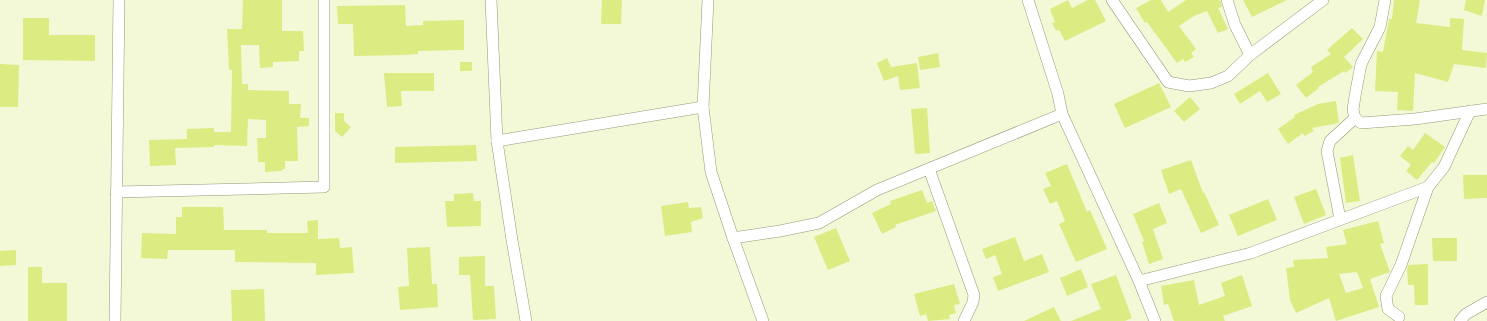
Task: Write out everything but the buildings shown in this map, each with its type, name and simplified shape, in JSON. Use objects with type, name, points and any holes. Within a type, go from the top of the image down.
[{"type":"street","points":[[115,321],[119,0]]},
{"type":"street","points":[[116,192],[324,187],[324,0]]},
{"type":"street","points":[[491,0],[497,141],[526,321]]},
{"type":"street","points":[[708,0],[703,106],[710,172],[763,321]]},
{"type":"street","points":[[1028,0],[1058,94],[1062,114],[1139,281],[1155,321]]},
{"type":"street","points":[[1112,0],[1168,82],[1189,86],[1211,84],[1228,76],[1250,55],[1323,0]]},
{"type":"street","points":[[1227,0],[1236,25],[1250,55]]},
{"type":"street","points":[[1384,0],[1380,27],[1361,64],[1353,110],[1355,118],[1361,123],[1415,119],[1487,109]]},
{"type":"street","points":[[497,141],[703,106]]},
{"type":"street","points":[[1399,317],[1388,309],[1386,296],[1401,265],[1428,187],[1444,167],[1470,111]]},
{"type":"street","points":[[733,238],[780,231],[819,222],[877,190],[1062,114]]},
{"type":"street","points":[[1340,219],[1327,151],[1330,141],[1355,118]]},
{"type":"street","points":[[929,169],[974,295],[973,302],[964,321]]},
{"type":"street","points":[[1139,281],[1251,253],[1428,187]]},
{"type":"street","points":[[1460,321],[1466,314],[1487,302]]}]
